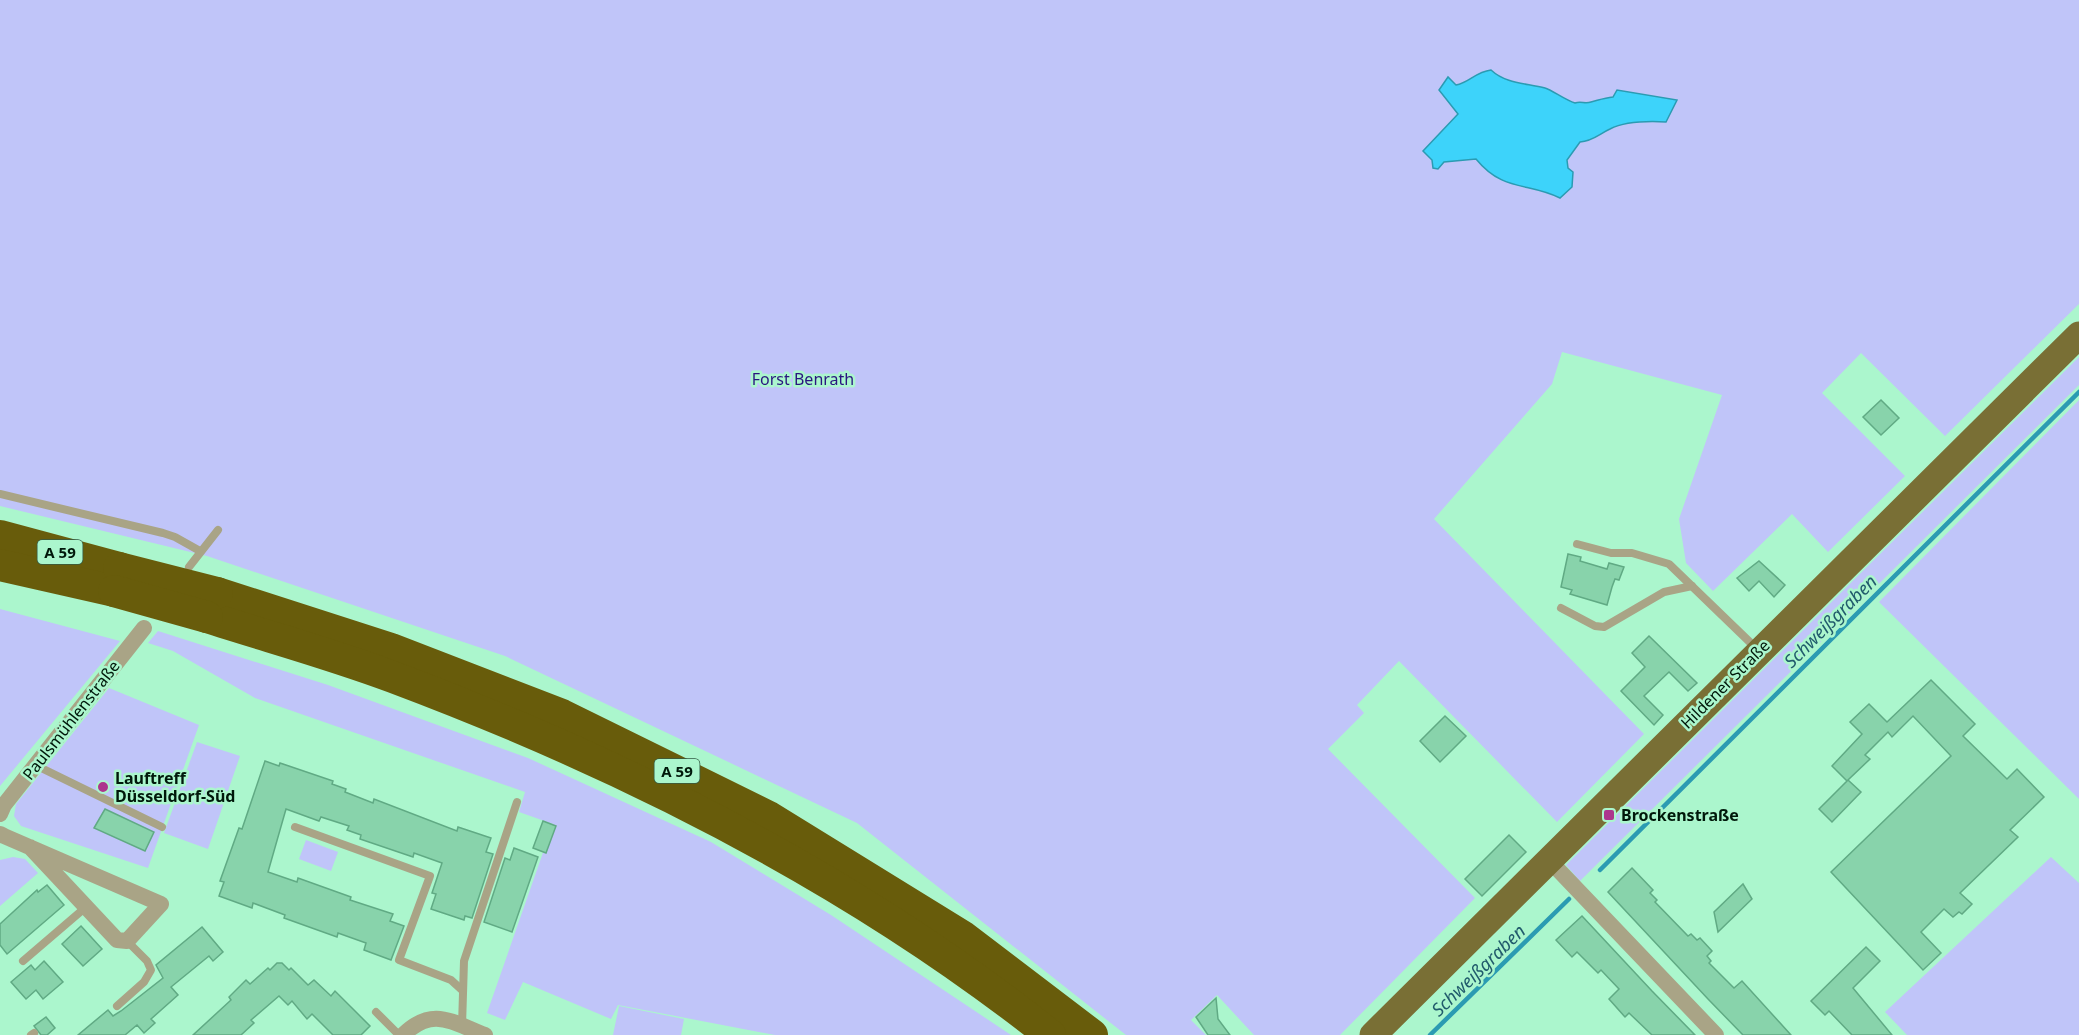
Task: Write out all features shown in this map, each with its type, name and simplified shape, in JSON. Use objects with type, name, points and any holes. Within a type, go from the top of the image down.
[{"type":"highway","name":"A 59","points":[[0,536],[117,579],[391,649],[562,715],[769,817],[962,936],[1092,1035]]},
{"type":"highway","name":"A 59","points":[[0,565],[117,579]]},
{"type":"highway","name":"A 59","points":[[212,605],[580,753],[774,852],[936,953],[1050,1035]]},
{"type":"main road","name":"Hildener Straße","points":[[1372,1035],[2079,335]]},
{"type":"street","name":"Paulsmühlenstraße","points":[[0,814],[4,805],[34,765],[144,628]]},
{"type":"street","points":[[0,834],[30,847],[161,904],[127,940],[117,940],[30,847]]},
{"type":"street","points":[[1548,859],[1716,1035]]},
{"type":"street","points":[[401,1035],[426,1018],[439,1018],[485,1035]]},
{"type":"lane","points":[[0,494],[169,535],[200,551]]},
{"type":"lane","points":[[189,567],[218,530]]},
{"type":"lane","points":[[1577,544],[1611,553],[1632,553],[1670,564],[1759,650]]},
{"type":"lane","points":[[1561,608],[1594,626],[1604,627],[1664,592],[1692,586]]},
{"type":"lane","points":[[34,765],[162,827]]},
{"type":"lane","points":[[462,1026],[464,961],[517,802]]},
{"type":"lane","points":[[295,827],[430,876],[399,960],[451,980],[462,990]]},
{"type":"lane","points":[[23,961],[86,907]]},
{"type":"lane","points":[[117,1006],[144,982],[151,970],[147,961],[127,940]]},
{"type":"lane","points":[[376,1012],[401,1035]]},
{"type":"green space","name":"Forst Benrath","points":[[0,0],[2079,0],[2079,304],[1945,436],[1861,353],[1822,393],[1905,476],[1828,552],[1792,514],[1713,591],[1686,563],[1679,519],[1722,395],[1562,352],[1552,384],[1434,519],[1644,734],[1557,822],[1399,661],[1357,705],[1364,713],[1328,749],[1475,898],[1340,1035],[1254,1035],[1217,995],[1191,1020],[1206,1035],[1126,1035],[857,823],[505,656],[207,556],[0,506]]},
{"type":"green space","points":[[2079,357],[2079,385],[1580,881],[1566,865]]},
{"type":"green space","points":[[2079,400],[2079,799],[1879,602]]},
{"type":"green space","points":[[0,609],[120,641],[0,786]]},
{"type":"green space","points":[[158,631],[328,685],[528,758],[711,842],[831,915],[1011,1035],[775,1035],[618,1005],[611,1019],[523,982],[505,1020],[487,1013],[553,824],[519,812],[525,792],[255,698],[173,651],[148,643]]},
{"type":"green space","name":"Lauftreff Düsseldorf-Süd","points":[[109,688],[199,725],[148,868],[21,826],[14,816],[16,804]]},
{"type":"green space","points":[[197,742],[240,756],[208,849],[164,833]]},
{"type":"green space","points":[[306,840],[338,852],[331,871],[299,859]]},
{"type":"green space","points":[[13,857],[25,859],[38,873],[0,906],[0,860]]},
{"type":"green space","points":[[2051,857],[2079,883],[2079,1035],[1907,1035],[1885,1012]]},
{"type":"green space","points":[[619,1006],[684,1019],[681,1035],[613,1035]]},
{"type":"shaded area","points":[[1491,70],[1503,78],[1545,88],[1575,103],[1589,103],[1613,97],[1617,90],[1677,100],[1666,122],[1623,124],[1592,139],[1580,142],[1567,160],[1568,168],[1573,172],[1572,187],[1560,198],[1506,182],[1496,177],[1476,159],[1444,162],[1438,169],[1433,168],[1432,160],[1423,151],[1458,114],[1439,90],[1448,77],[1456,85]]},
{"type":"building","points":[[1881,400],[1899,418],[1881,435],[1863,417]]},
{"type":"building","points":[[1568,554],[1581,557],[1580,561],[1607,569],[1609,563],[1624,567],[1619,580],[1615,579],[1607,605],[1570,594],[1572,590],[1561,587]]},
{"type":"building","points":[[1759,561],[1785,585],[1774,597],[1759,581],[1749,591],[1737,578]]},
{"type":"building","points":[[1649,636],[1697,683],[1688,691],[1669,672],[1644,696],[1663,715],[1654,725],[1621,691],[1645,667],[1632,653]]},
{"type":"building","points":[[1931,680],[1975,724],[1963,736],[2007,779],[2017,769],[2044,797],[2010,830],[2018,837],[1960,893],[1972,904],[1962,914],[1959,912],[1953,917],[1944,909],[1921,932],[1941,953],[1923,970],[1831,872],[1951,756],[1913,716],[1892,737],[1888,732],[1865,755],[1870,759],[1848,780],[1861,792],[1832,822],[1819,809],[1847,781],[1832,766],[1862,734],[1850,722],[1869,704],[1887,722]]},
{"type":"building","points":[[1445,716],[1466,736],[1440,762],[1420,741]]},
{"type":"building","points":[[265,761],[279,766],[280,763],[333,781],[332,784],[346,789],[345,792],[373,803],[374,799],[457,831],[458,827],[491,838],[486,852],[493,854],[472,918],[465,916],[464,920],[431,909],[436,894],[432,893],[442,863],[414,853],[413,857],[360,839],[361,835],[347,830],[349,826],[321,817],[319,821],[286,809],[268,872],[297,882],[298,878],[351,897],[350,900],[393,914],[390,921],[404,926],[391,960],[364,950],[366,943],[338,933],[337,937],[284,918],[285,915],[253,903],[252,908],[219,896],[224,882],[220,881],[239,828],[242,829]]},
{"type":"building","points":[[105,809],[154,832],[145,851],[94,828]]},
{"type":"building","points":[[543,821],[556,826],[546,853],[533,848]]},
{"type":"building","points":[[1509,835],[1526,852],[1482,896],[1465,879]]},
{"type":"building","points":[[514,848],[538,857],[512,932],[484,922],[505,858],[510,860]]},
{"type":"building","points":[[1632,868],[1653,890],[1650,893],[1657,900],[1655,902],[1688,936],[1691,934],[1697,940],[1700,938],[1712,951],[1707,956],[1711,961],[1709,963],[1734,988],[1742,981],[1791,1035],[1743,1035],[1708,999],[1608,892]]},
{"type":"building","points":[[1743,884],[1752,899],[1718,932],[1714,912]]},
{"type":"building","points":[[47,885],[64,905],[7,954],[0,945],[0,924],[37,890],[38,892]]},
{"type":"building","points":[[1582,916],[1695,1035],[1652,1035],[1629,1013],[1625,1017],[1609,999],[1619,989],[1601,970],[1598,973],[1577,952],[1572,957],[1556,940]]},
{"type":"building","points":[[81,926],[102,949],[83,966],[62,944]]},
{"type":"building","points":[[202,927],[223,952],[213,961],[209,956],[171,987],[178,995],[151,1019],[155,1023],[144,1033],[137,1025],[125,1035],[78,1035],[108,1010],[113,1016],[163,978],[156,965]]},
{"type":"building","points":[[1866,947],[1880,961],[1853,988],[1892,1035],[1852,1035],[1829,1011],[1825,1015],[1811,1001]]},
{"type":"building","points":[[44,961],[63,982],[43,999],[36,990],[26,999],[11,982],[31,965],[35,970]]},
{"type":"building","points":[[277,963],[282,963],[289,970],[291,968],[308,985],[314,980],[331,996],[335,991],[370,1026],[361,1035],[333,1035],[312,1014],[307,1019],[292,1001],[288,1005],[279,996],[251,1020],[254,1023],[241,1035],[193,1035],[231,1000],[229,997],[246,980],[250,984]]},
{"type":"building","points":[[1216,998],[1218,1019],[1230,1035],[1208,1035],[1196,1017]]},
{"type":"building","points":[[46,1017],[55,1028],[47,1035],[41,1035],[34,1026]]},
{"type":"waterway","name":"Schweißgraben","points":[[1600,870],[2079,392]]},
{"type":"waterway","name":"Schweißgraben","points":[[1430,1035],[1569,899]]},
{"type":"place","name":"Lauftreff Düsseldorf-Süd","points":[[103,787]]},
{"type":"place","name":"Brockenstraße","points":[[1609,815]]}]
